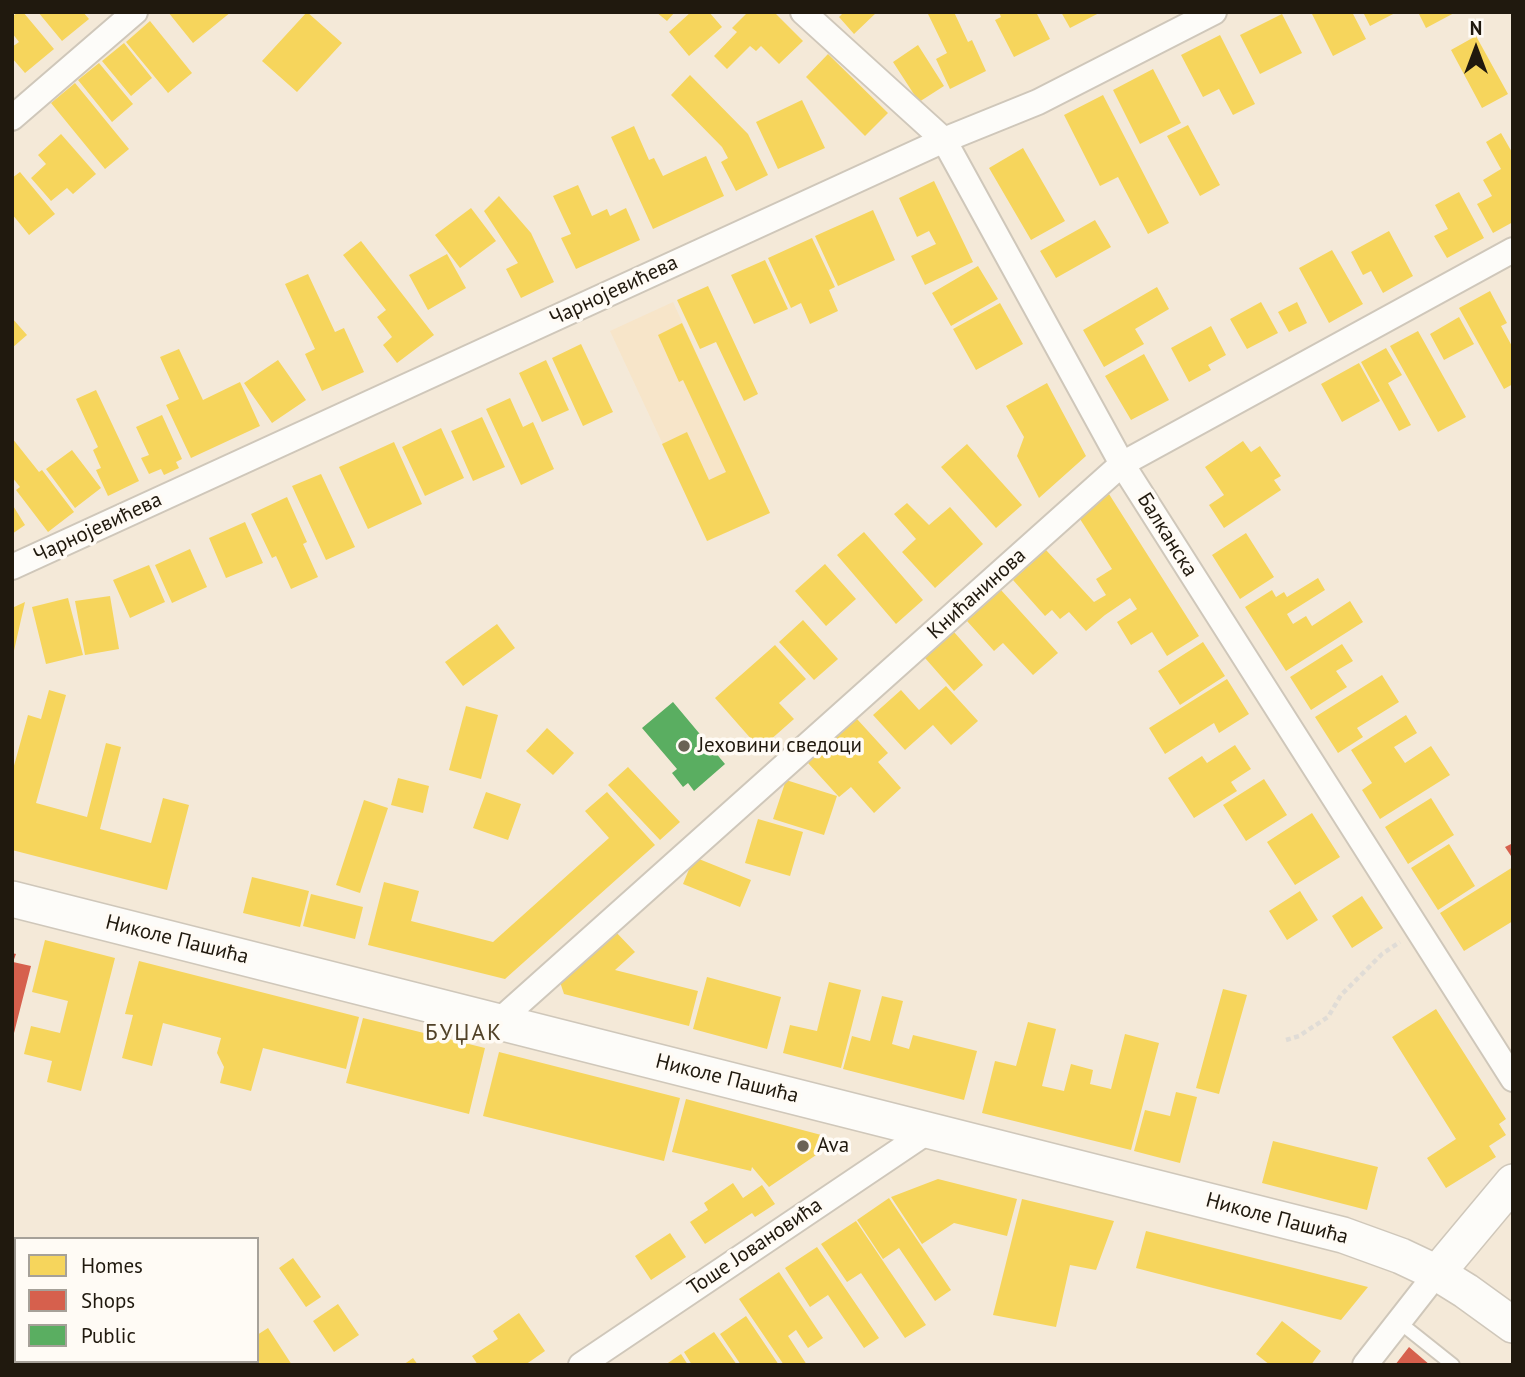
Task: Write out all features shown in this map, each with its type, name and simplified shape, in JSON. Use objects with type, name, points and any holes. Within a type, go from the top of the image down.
[{"type":"main road","name":"Николе Пашића","points":[[12,899],[1343,1235],[1401,1255],[1437,1273],[1513,1325]]},
{"type":"main road","points":[[1437,1273],[1513,1182]]},
{"type":"street","points":[[12,118],[135,12]]},
{"type":"street","name":"Балканска","points":[[803,12],[944,140],[1122,464],[1513,1079]]},
{"type":"street","name":"Чарнојевићева","points":[[12,567],[944,140],[1038,102],[1214,12]]},
{"type":"street","name":"Книћанинова","points":[[499,1021],[1122,464],[1513,250]]},
{"type":"street","name":"Тоше Јовановића","points":[[581,1365],[930,1130]]},
{"type":"street","points":[[1365,1365],[1437,1273]]},
{"type":"lane","points":[[1399,1322],[1453,1365]]},
{"type":"path","points":[[1286,1040],[1299,1036],[1328,1017],[1341,995],[1382,954],[1418,930]]},
{"type":"shaded area","points":[[673,302],[770,513],[708,541],[610,331]]},
{"type":"building: Homes","points":[[23,12],[54,49],[25,73],[12,58],[12,47],[19,42],[12,33],[12,17]]},
{"type":"building: Homes","points":[[38,12],[83,12],[89,19],[62,41]]},
{"type":"building: Homes","points":[[168,12],[231,12],[193,43]]},
{"type":"building: Homes","points":[[307,12],[342,43],[297,92],[262,61]]},
{"type":"building: Homes","points":[[656,12],[675,12],[667,21]]},
{"type":"building: Homes","points":[[691,12],[709,12],[722,27],[689,56],[669,32]]},
{"type":"building: Homes","points":[[748,12],[774,12],[803,41],[779,64],[761,46],[756,51],[750,46],[727,69],[714,56],[737,32],[732,28]]},
{"type":"building: Homes","points":[[844,12],[877,12],[854,34],[839,17]]},
{"type":"building: Homes","points":[[954,12],[968,42],[972,40],[986,71],[950,89],[936,59],[947,53],[928,14]]},
{"type":"building: Homes","points":[[999,12],[1036,12],[1050,39],[1014,57],[995,20],[1001,17]]},
{"type":"building: Homes","points":[[1061,12],[1101,12],[1070,28]]},
{"type":"building: Homes","points":[[1311,12],[1352,12],[1366,39],[1333,56]]},
{"type":"building: Homes","points":[[1363,12],[1397,12],[1370,26]]},
{"type":"building: Homes","points":[[1418,12],[1456,12],[1426,28]]},
{"type":"building: Homes","points":[[1282,14],[1302,53],[1260,74],[1240,35]]},
{"type":"building: Homes","points":[[150,21],[192,73],[168,93],[126,42]]},
{"type":"building: Homes","points":[[1220,35],[1255,104],[1233,115],[1219,89],[1203,97],[1181,55]]},
{"type":"building: Homes","points":[[1476,36],[1508,94],[1482,108],[1451,50]]},
{"type":"building: Homes","points":[[124,43],[152,78],[131,96],[102,61]]},
{"type":"building: Homes","points":[[918,45],[944,86],[919,102],[893,62]]},
{"type":"building: Homes","points":[[828,54],[888,113],[865,136],[806,77]]},
{"type":"building: Homes","points":[[99,63],[133,104],[112,122],[78,80]]},
{"type":"building: Homes","points":[[1153,69],[1181,123],[1140,144],[1113,90]]},
{"type":"building: Homes","points":[[690,75],[748,134],[768,175],[736,191],[721,162],[728,158],[722,147],[671,95]]},
{"type":"building: Homes","points":[[75,83],[129,149],[105,169],[51,103]]},
{"type":"building: Homes","points":[[1103,95],[1169,223],[1148,234],[1118,177],[1100,186],[1064,115]]},
{"type":"building: Homes","points":[[802,100],[825,148],[778,169],[756,122]]},
{"type":"building: Homes","points":[[1188,125],[1220,185],[1200,196],[1167,136]]},
{"type":"building: Homes","points":[[634,126],[649,160],[654,158],[663,176],[706,156],[724,196],[653,229],[611,137]]},
{"type":"building: Homes","points":[[1501,133],[1513,154],[1513,222],[1493,233],[1477,204],[1492,196],[1483,180],[1501,169],[1486,142]]},
{"type":"building: Homes","points":[[61,134],[96,174],[73,194],[67,188],[51,201],[31,178],[46,164],[38,155]]},
{"type":"building: Homes","points":[[1023,148],[1065,221],[1031,240],[989,168]]},
{"type":"building: Homes","points":[[20,172],[55,214],[29,235],[12,214],[12,178]]},
{"type":"building: Homes","points":[[934,181],[973,262],[925,285],[911,256],[936,244],[929,231],[917,237],[899,198]]},
{"type":"building: Homes","points":[[578,185],[592,216],[607,209],[610,216],[626,208],[640,240],[576,269],[561,238],[571,234],[553,196]]},
{"type":"building: Homes","points":[[1459,192],[1484,238],[1447,258],[1434,236],[1448,229],[1435,205]]},
{"type":"building: Homes","points":[[499,196],[531,233],[554,282],[521,298],[506,269],[518,263],[484,211]]},
{"type":"building: Homes","points":[[471,208],[496,241],[460,268],[435,235]]},
{"type":"building: Homes","points":[[873,210],[895,260],[838,286],[815,236]]},
{"type":"building: Homes","points":[[1095,220],[1111,247],[1056,278],[1040,251]]},
{"type":"building: Homes","points":[[1389,231],[1413,276],[1383,293],[1371,271],[1363,275],[1351,252]]},
{"type":"building: Homes","points":[[812,238],[835,287],[829,290],[838,311],[810,324],[801,303],[791,308],[768,258]]},
{"type":"building: Homes","points":[[361,241],[434,335],[397,363],[383,345],[392,337],[377,317],[386,310],[343,255]]},
{"type":"building: Homes","points":[[1332,250],[1363,304],[1329,323],[1299,268]]},
{"type":"building: Homes","points":[[447,254],[466,288],[428,310],[409,275]]},
{"type":"building: Homes","points":[[765,260],[788,309],[754,324],[731,275]]},
{"type":"building: Homes","points":[[978,266],[998,299],[951,326],[932,293]]},
{"type":"building: Homes","points":[[308,274],[335,332],[344,328],[364,372],[322,391],[305,354],[315,349],[285,284]]},
{"type":"building: Homes","points":[[708,286],[758,394],[744,401],[716,342],[700,349],[677,300]]},
{"type":"building: Homes","points":[[1157,287],[1169,309],[1135,329],[1144,344],[1104,367],[1083,330]]},
{"type":"building: Homes","points":[[1490,291],[1507,323],[1501,326],[1513,348],[1513,384],[1504,389],[1459,308]]},
{"type":"building: Homes","points":[[1261,302],[1278,333],[1247,349],[1230,319]]},
{"type":"building: Homes","points":[[1297,302],[1307,323],[1289,332],[1278,312]]},
{"type":"building: Homes","points":[[1000,303],[1023,344],[976,370],[953,329]]},
{"type":"building: Homes","points":[[1459,317],[1474,344],[1444,360],[1430,334]]},
{"type":"building: Homes","points":[[12,318],[27,335],[12,348]]},
{"type":"building: Homes","points":[[682,323],[770,513],[707,541],[662,444],[687,432],[709,480],[726,472],[683,380],[679,382],[658,335]]},
{"type":"building: Homes","points":[[1211,326],[1226,355],[1208,365],[1211,370],[1189,382],[1171,348]]},
{"type":"building: Homes","points":[[1418,331],[1466,417],[1438,432],[1390,346]]},
{"type":"building: Homes","points":[[581,344],[613,412],[583,426],[552,358]]},
{"type":"building: Homes","points":[[1386,348],[1402,375],[1388,383],[1411,425],[1399,431],[1361,362]]},
{"type":"building: Homes","points":[[179,349],[203,400],[240,382],[260,426],[191,458],[166,405],[179,399],[160,357]]},
{"type":"building: Homes","points":[[1144,354],[1169,400],[1131,420],[1105,376]]},
{"type":"building: Homes","points":[[278,360],[306,400],[272,423],[244,383]]},
{"type":"building: Homes","points":[[546,360],[569,410],[542,422],[519,373]]},
{"type":"building: Homes","points":[[1359,363],[1380,401],[1342,422],[1321,384]]},
{"type":"building: Homes","points":[[1047,383],[1086,456],[1039,498],[1017,456],[1024,437],[1006,406]]},
{"type":"building: Homes","points":[[96,390],[139,481],[108,496],[96,470],[101,468],[93,450],[98,447],[76,399]]},
{"type":"building: Homes","points":[[510,398],[523,427],[533,422],[554,469],[521,485],[486,409]]},
{"type":"building: Homes","points":[[162,415],[182,459],[176,462],[179,468],[164,475],[161,469],[149,474],[141,458],[149,455],[136,427]]},
{"type":"building: Homes","points":[[482,417],[505,467],[473,481],[451,431]]},
{"type":"building: Homes","points":[[441,428],[464,478],[425,496],[402,447]]},
{"type":"building: Homes","points":[[12,438],[39,472],[42,470],[74,512],[48,532],[16,490],[20,487],[12,477]]},
{"type":"building: Homes","points":[[1243,441],[1251,452],[1260,446],[1281,476],[1274,480],[1281,490],[1224,528],[1209,505],[1224,495],[1205,467]]},
{"type":"building: Homes","points":[[394,442],[422,504],[368,529],[339,467]]},
{"type":"building: Homes","points":[[967,444],[1022,505],[996,528],[941,467]]},
{"type":"building: Homes","points":[[72,450],[101,488],[75,508],[46,469]]},
{"type":"building: Homes","points":[[321,474],[355,547],[326,560],[292,486]]},
{"type":"building: Homes","points":[[1109,494],[1199,636],[1167,656],[1152,632],[1131,645],[1117,622],[1137,609],[1130,598],[1086,631],[1069,612],[1060,619],[1052,610],[1045,616],[1013,580],[1046,550],[1094,602],[1106,595],[1096,579],[1112,569],[1080,519]]},
{"type":"building: Homes","points":[[287,497],[307,542],[303,544],[318,577],[291,589],[276,556],[272,558],[251,514]]},
{"type":"building: Homes","points":[[907,503],[929,525],[950,507],[983,544],[935,588],[902,552],[916,539],[894,514]]},
{"type":"building: Homes","points":[[12,504],[25,525],[12,534]]},
{"type":"building: Homes","points":[[245,522],[263,563],[226,578],[209,538]]},
{"type":"building: Homes","points":[[864,532],[923,600],[896,624],[837,555]]},
{"type":"building: Homes","points":[[1246,533],[1274,577],[1240,599],[1212,555]]},
{"type":"building: Homes","points":[[190,549],[207,587],[172,603],[155,565]]},
{"type":"building: Homes","points":[[825,564],[856,599],[826,626],[795,591]]},
{"type":"building: Homes","points":[[149,565],[165,602],[130,618],[113,580]]},
{"type":"building: Homes","points":[[1318,578],[1325,590],[1287,614],[1293,624],[1306,616],[1312,626],[1350,601],[1363,622],[1286,671],[1245,607],[1272,590],[1276,597],[1284,592],[1287,597]]},
{"type":"building: Homes","points":[[1001,590],[1058,653],[1033,675],[1003,643],[994,651],[967,621]]},
{"type":"building: Homes","points":[[110,596],[119,649],[85,655],[75,601]]},
{"type":"building: Homes","points":[[68,598],[83,655],[46,664],[32,607]]},
{"type":"building: Homes","points":[[25,602],[13,655],[12,655],[12,608]]},
{"type":"building: Homes","points":[[803,620],[838,659],[814,680],[779,642]]},
{"type":"building: Homes","points":[[497,624],[515,648],[463,686],[445,662]]},
{"type":"building: Homes","points":[[954,632],[983,665],[954,691],[925,658]]},
{"type":"building: Homes","points":[[1203,642],[1225,676],[1180,705],[1158,671]]},
{"type":"building: Homes","points":[[1342,644],[1353,661],[1336,671],[1347,687],[1311,710],[1290,677]]},
{"type":"building: Homes","points":[[775,645],[806,679],[779,703],[794,719],[760,749],[715,698]]},
{"type":"building: Homes","points":[[1382,675],[1399,702],[1357,728],[1363,737],[1338,753],[1315,717]]},
{"type":"building: Homes","points":[[1227,679],[1249,714],[1219,733],[1214,723],[1165,754],[1149,728]]},
{"type":"building: Homes","points":[[946,686],[978,721],[951,745],[933,725],[905,750],[873,715],[901,690],[919,710]]},
{"type":"building: Homes","points":[[49,690],[66,695],[36,803],[87,817],[106,743],[121,747],[100,829],[151,843],[163,798],[189,805],[167,890],[12,850],[12,773],[28,715],[41,719]]},
{"type":"building: Homes","points":[[466,706],[498,715],[481,779],[449,770]]},
{"type":"building: Homes","points":[[1406,715],[1417,733],[1394,747],[1405,763],[1431,746],[1450,775],[1380,819],[1362,790],[1372,783],[1351,750]]},
{"type":"building: Homes","points":[[857,719],[888,753],[878,762],[901,788],[874,813],[851,787],[839,797],[808,763]]},
{"type":"building: Homes","points":[[547,728],[574,753],[553,775],[526,751]]},
{"type":"building: Homes","points":[[1235,745],[1251,769],[1231,782],[1237,791],[1194,818],[1168,778],[1202,756],[1207,763]]},
{"type":"building: Homes","points":[[628,767],[680,822],[660,840],[608,785]]},
{"type":"building: Homes","points":[[398,778],[429,786],[423,813],[391,805]]},
{"type":"building: Homes","points":[[1264,779],[1287,815],[1246,841],[1223,805]]},
{"type":"building: Homes","points":[[786,780],[837,796],[824,835],[773,819]]},
{"type":"building: Homes","points":[[486,792],[521,804],[508,840],[473,828]]},
{"type":"building: Homes","points":[[607,792],[655,845],[505,979],[368,945],[384,882],[419,891],[411,921],[493,942],[609,838],[585,811]]},
{"type":"building: Homes","points":[[1431,798],[1454,835],[1408,864],[1385,827]]},
{"type":"building: Homes","points":[[364,800],[388,808],[360,893],[336,885]]},
{"type":"building: Homes","points":[[1312,813],[1340,857],[1295,885],[1267,842]]},
{"type":"building: Homes","points":[[758,819],[803,832],[790,876],[745,863]]},
{"type":"building: Homes","points":[[1449,844],[1475,886],[1438,910],[1411,868]]},
{"type":"building: Homes","points":[[694,857],[751,880],[740,907],[683,884]]},
{"type":"building: Homes","points":[[1513,867],[1513,921],[1464,951],[1440,913]]},
{"type":"building: Homes","points":[[252,877],[309,891],[300,927],[243,913]]},
{"type":"building: Homes","points":[[1300,891],[1318,920],[1287,940],[1269,911]]},
{"type":"building: Homes","points":[[311,894],[363,907],[355,939],[303,926]]},
{"type":"building: Homes","points":[[1362,896],[1383,928],[1352,948],[1332,916]]},
{"type":"building: Homes","points":[[614,930],[635,952],[615,970],[698,991],[689,1026],[564,994],[559,979]]},
{"type":"building: Homes","points":[[45,940],[115,958],[81,1091],[47,1082],[52,1061],[24,1054],[31,1026],[60,1033],[68,1001],[32,992]]},
{"type":"building: Homes","points":[[139,961],[359,1017],[346,1069],[263,1048],[251,1091],[220,1083],[224,1067],[217,1053],[221,1038],[163,1023],[152,1066],[122,1058],[133,1015],[125,1014]]},
{"type":"building: Homes","points":[[707,977],[781,997],[767,1049],[693,1029]]},
{"type":"building: Homes","points":[[829,982],[861,990],[841,1068],[783,1053],[790,1025],[817,1031]]},
{"type":"building: Homes","points":[[1223,989],[1247,995],[1219,1094],[1196,1088]]},
{"type":"building: Homes","points":[[882,996],[903,1001],[892,1044],[909,1049],[913,1035],[977,1051],[964,1100],[843,1069],[852,1036],[870,1041]]},
{"type":"building: Homes","points":[[1436,1009],[1506,1119],[1499,1124],[1506,1135],[1489,1146],[1496,1157],[1446,1188],[1427,1158],[1456,1139],[1392,1037]]},
{"type":"building: Homes","points":[[363,1018],[485,1048],[469,1114],[346,1083]]},
{"type":"building: Homes","points":[[1028,1022],[1056,1029],[1042,1086],[1064,1091],[1071,1064],[1093,1070],[1090,1084],[1111,1089],[1125,1034],[1159,1043],[1131,1150],[982,1113],[995,1061],[1016,1066]]},
{"type":"building: Homes","points":[[499,1052],[680,1098],[664,1161],[483,1116]]},
{"type":"building: Homes","points":[[1176,1092],[1197,1097],[1180,1163],[1134,1151],[1145,1110],[1170,1116]]},
{"type":"building: Homes","points":[[686,1099],[825,1136],[825,1149],[769,1187],[752,1167],[751,1171],[672,1152]]},
{"type":"building: Homes","points":[[1273,1141],[1378,1167],[1367,1210],[1262,1183]]},
{"type":"building: Homes","points":[[938,1179],[1017,1199],[1007,1236],[954,1223],[922,1244],[891,1197]]},
{"type":"building: Homes","points":[[733,1183],[743,1198],[762,1185],[775,1204],[755,1217],[752,1213],[705,1244],[690,1222],[708,1210],[704,1203]]},
{"type":"building: Homes","points":[[889,1198],[951,1290],[935,1301],[899,1248],[883,1259],[857,1220]]},
{"type":"building: Homes","points":[[1022,1199],[1114,1221],[1096,1270],[1070,1265],[1056,1327],[993,1315]]},
{"type":"building: Homes","points":[[856,1221],[926,1325],[905,1338],[861,1273],[847,1282],[821,1244]]},
{"type":"building: Homes","points":[[1146,1231],[1368,1287],[1341,1320],[1213,1288],[1136,1268]]},
{"type":"building: Homes","points":[[670,1233],[686,1257],[651,1280],[635,1256]]},
{"type":"building: Homes","points":[[817,1247],[879,1338],[864,1348],[828,1295],[810,1307],[785,1268]]},
{"type":"building: Homes","points":[[293,1258],[321,1297],[306,1307],[279,1268]]},
{"type":"building: Homes","points":[[779,1272],[823,1338],[808,1348],[796,1330],[788,1336],[807,1365],[784,1365],[739,1299]]},
{"type":"building: Homes","points":[[338,1304],[359,1335],[334,1352],[313,1321]]},
{"type":"building: Homes","points":[[519,1313],[545,1351],[525,1365],[478,1365],[472,1356],[498,1339],[493,1331]]},
{"type":"building: Homes","points":[[746,1316],[779,1365],[741,1365],[720,1334]]},
{"type":"building: Homes","points":[[1282,1321],[1321,1351],[1311,1365],[1270,1365],[1256,1354]]},
{"type":"building: Homes","points":[[268,1328],[292,1365],[255,1365],[254,1363],[259,1363],[259,1334]]},
{"type":"building: Homes","points":[[714,1332],[737,1365],[692,1365],[684,1352]]},
{"type":"building: Homes","points":[[12,1346],[14,1363],[24,1363],[12,1365]]},
{"type":"building: Homes","points":[[681,1354],[688,1365],[665,1365]]},
{"type":"building: Homes","points":[[413,1358],[418,1365],[403,1365]]},
{"type":"building: Shops","points":[[1513,843],[1513,859],[1505,847]]},
{"type":"building: Shops","points":[[12,953],[16,954],[13,962],[31,966],[13,1037]]},
{"type":"building: Shops","points":[[1409,1347],[1430,1365],[1395,1365]]},
{"type":"building: Public","name":"Јеховини сведоци","points":[[673,702],[725,764],[694,791],[688,783],[683,787],[672,773],[677,769],[642,728]]},
{"type":"place","name":"Јеховини сведоци","points":[[684,746]]},
{"type":"place","name":"Ava","points":[[803,1146]]},
{"type":"district","name":"БУЏАК","points":[[464,1033]]}]
